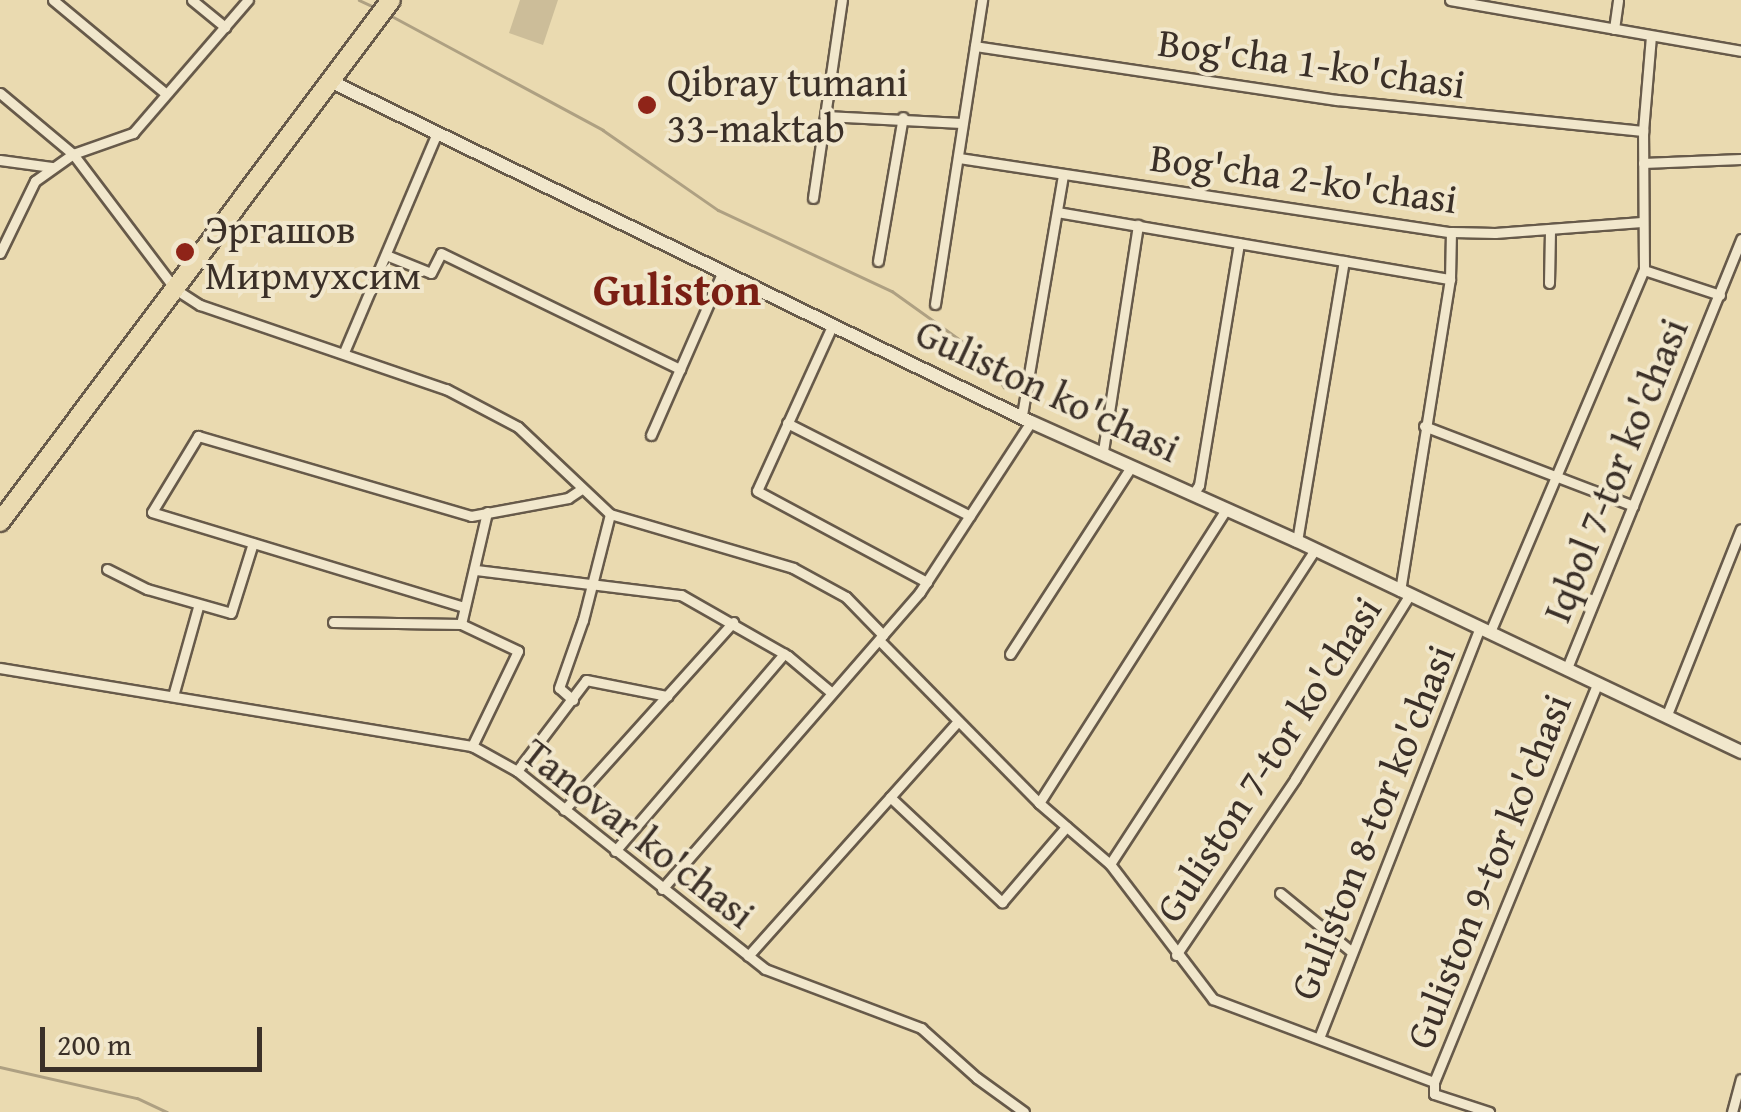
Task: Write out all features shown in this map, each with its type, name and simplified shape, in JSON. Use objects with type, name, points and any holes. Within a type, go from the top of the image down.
[{"type":"highway","points":[[0,522],[390,0]]},
{"type":"main road","name":"Guliston ko'chasi","points":[[330,81],[1026,418],[1297,541],[1741,752]]},
{"type":"street","points":[[54,0],[165,93]]},
{"type":"street","points":[[192,0],[225,26]]},
{"type":"street","points":[[0,253],[36,181],[73,154],[133,133],[248,0]]},
{"type":"street","points":[[813,198],[842,0]]},
{"type":"street","points":[[935,304],[982,0]]},
{"type":"street","points":[[1450,0],[1741,51]]},
{"type":"street","points":[[1614,29],[1618,0]]},
{"type":"street","points":[[1651,36],[1643,131],[1644,270],[1720,295]]},
{"type":"street","name":"Bog'cha 1-ko'chasi","points":[[975,46],[1337,100],[1643,131]]},
{"type":"street","points":[[0,92],[73,154],[175,289],[200,305],[446,388],[518,427],[580,490],[610,514],[793,568],[846,597],[957,722],[1039,803],[1110,864],[1213,1000],[1434,1082],[1434,1094],[1466,1109],[1489,1112]]},
{"type":"street","points":[[825,116],[903,117],[962,124]]},
{"type":"street","points":[[878,261],[903,117]]},
{"type":"street","points":[[344,352],[437,134]]},
{"type":"street","name":"Bog'cha 2-ko'chasi","points":[[959,158],[1451,232],[1642,222]]},
{"type":"street","points":[[1643,163],[1741,159]]},
{"type":"street","points":[[0,160],[52,168]]},
{"type":"street","points":[[662,889],[927,582],[1026,418],[1063,174]]},
{"type":"street","points":[[1056,212],[1450,278]]},
{"type":"street","points":[[1103,452],[1138,226]]},
{"type":"street","points":[[1549,283],[1550,229]]},
{"type":"street","points":[[1405,593],[1424,426],[1450,278],[1451,232]]},
{"type":"street","name":"Iqbol 7-tor ko'chasi","points":[[1566,668],[1741,239]]},
{"type":"street","points":[[1193,494],[1200,485],[1240,243]]},
{"type":"street","points":[[386,256],[431,272],[441,254],[680,369]]},
{"type":"street","points":[[1297,541],[1344,261]]},
{"type":"street","name":"Guliston 8-tor ko'chasi","points":[[1318,1038],[1485,630],[1644,270]]},
{"type":"street","points":[[652,435],[724,271]]},
{"type":"street","points":[[833,324],[756,491],[927,582]]},
{"type":"street","points":[[787,423],[970,516]]},
{"type":"street","points":[[1424,426],[1633,506]]},
{"type":"street","points":[[464,607],[152,512],[198,436],[472,516],[568,498],[580,490]]},
{"type":"street","points":[[1010,654],[1131,467]]},
{"type":"street","points":[[1039,803],[1226,509]]},
{"type":"street","points":[[461,624],[487,512]]},
{"type":"street","points":[[573,700],[559,688],[610,514]]},
{"type":"street","points":[[1666,717],[1741,529]]},
{"type":"street","points":[[107,570],[225,614],[233,611],[254,543]]},
{"type":"street","points":[[1110,864],[1315,550]]},
{"type":"street","points":[[476,570],[681,595],[784,654],[832,693]]},
{"type":"street","name":"Guliston 7-tor ko'chasi","points":[[1176,955],[1296,780],[1405,593]]},
{"type":"street","points":[[174,696],[198,607]]},
{"type":"street","points":[[333,622],[461,624],[518,651],[472,746]]},
{"type":"street","points":[[564,810],[734,622]]},
{"type":"street","points":[[615,850],[784,654]]},
{"type":"street","name":"Tanovar ko'chasi","points":[[0,668],[472,746],[517,770],[764,969],[921,1028],[977,1078],[1024,1112]]},
{"type":"street","points":[[517,770],[586,680],[668,696]]},
{"type":"street","name":"Guliston 9-tor ko'chasi","points":[[1434,1082],[1598,682]]},
{"type":"street","points":[[748,956],[957,722]]},
{"type":"street","points":[[890,796],[1002,902],[1066,827]]},
{"type":"street","points":[[1280,893],[1352,952]]},
{"type":"street","points":[[1732,1112],[1741,1080]]},
{"type":"shaded area","points":[[520,0],[558,0],[543,45],[509,33]]},
{"type":"waterway","points":[[359,0],[376,8]]},
{"type":"waterway","points":[[388,14],[603,130],[718,210],[892,291],[987,359],[1004,387]]},
{"type":"waterway","points":[[0,1067],[137,1098],[167,1112]]},
{"type":"place","name":"Qibray tumani 33-maktab","points":[[647,105]]},
{"type":"place","name":"Эргашов Мирмухсим","points":[[185,252]]},
{"type":"district","name":"Guliston","points":[[677,289]]}]
